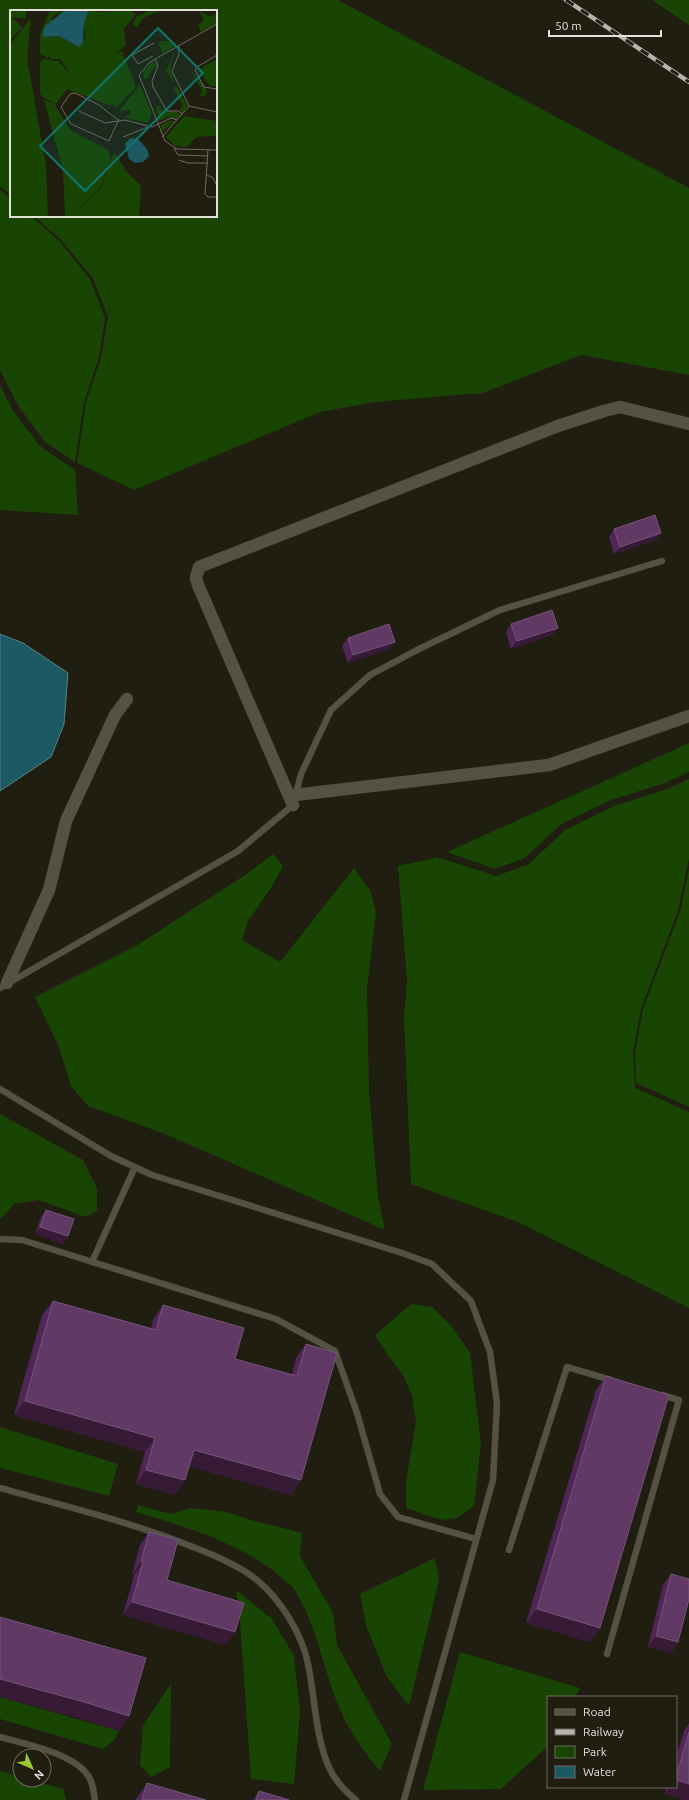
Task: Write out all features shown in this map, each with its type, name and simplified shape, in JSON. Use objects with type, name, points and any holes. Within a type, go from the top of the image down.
[{"type":"street","points":[[689,424],[620,407],[604,410],[551,429],[199,567],[196,578],[198,586],[294,800],[549,764],[689,716]]},
{"type":"street","points":[[4,986],[49,890],[66,821],[115,715],[127,699]]},
{"type":"lane","points":[[4,986],[144,907],[238,851],[294,800],[301,774],[331,710],[370,675],[419,649],[500,610],[662,561]]},
{"type":"lane","points":[[0,1088],[111,1156],[152,1175],[395,1250],[432,1264],[470,1301],[490,1352],[497,1403],[493,1480],[404,1800]]},
{"type":"lane","points":[[92,1262],[135,1167]]},
{"type":"lane","points":[[0,1238],[22,1240],[276,1320],[336,1351],[357,1413],[380,1494],[398,1517],[476,1539]]},
{"type":"lane","points":[[509,1550],[566,1367],[619,1382]]},
{"type":"lane","points":[[608,1654],[679,1400],[657,1393]]},
{"type":"lane","points":[[0,1488],[118,1521],[173,1539],[220,1558],[257,1580],[274,1597],[300,1639],[308,1663],[319,1732],[328,1766],[346,1792],[356,1800]]},
{"type":"lane","points":[[0,1737],[47,1751],[79,1765],[90,1779],[95,1800]]},
{"type":"green space","points":[[0,0],[338,0],[689,188],[689,375],[581,355],[483,393],[375,402],[320,412],[134,490],[77,463],[86,402],[101,358],[108,317],[93,278],[60,239],[35,217],[217,217],[217,10],[10,10],[10,195],[0,186]]},
{"type":"green space","points":[[652,0],[689,0],[689,25]]},
{"type":"green space","points":[[0,189],[10,198],[10,217],[32,217],[59,241],[90,279],[105,318],[99,357],[84,402],[75,462],[45,442],[19,407],[0,370]]},
{"type":"green space","points":[[0,385],[13,411],[40,446],[75,470],[78,515],[0,510]]},
{"type":"green space","points":[[689,743],[689,772],[665,783],[611,800],[561,824],[525,858],[495,869],[447,852]]},
{"type":"green space","points":[[689,779],[689,859],[678,911],[641,1009],[633,1052],[635,1088],[689,1112],[689,1308],[518,1222],[411,1184],[404,1018],[407,981],[398,866],[437,857],[496,876],[529,864],[565,830],[614,806],[667,789]]},
{"type":"green space","points":[[273,854],[283,866],[271,888],[248,921],[242,940],[280,962],[354,868],[371,892],[376,913],[367,988],[369,1090],[378,1196],[385,1230],[165,1134],[88,1106],[71,1086],[59,1047],[35,997],[139,944],[245,875]]},
{"type":"green space","points":[[689,869],[689,1107],[636,1083],[635,1052],[643,1009],[680,912]]},
{"type":"green space","points":[[0,1114],[83,1160],[97,1188],[97,1211],[85,1217],[39,1200],[14,1204],[0,1220]]},
{"type":"green space","points":[[411,1304],[432,1307],[451,1326],[470,1353],[481,1443],[474,1506],[457,1518],[441,1520],[406,1508],[406,1481],[416,1422],[412,1396],[403,1375],[375,1335]]},
{"type":"green space","points":[[0,1427],[118,1464],[109,1496],[0,1468]]},
{"type":"green space","points":[[138,1505],[171,1514],[190,1508],[227,1512],[251,1520],[302,1533],[300,1556],[333,1613],[337,1645],[392,1744],[380,1771],[360,1745],[339,1707],[313,1628],[294,1589],[265,1565],[231,1545],[193,1530],[136,1512]]},
{"type":"green space","points":[[435,1558],[439,1580],[409,1706],[387,1677],[366,1626],[360,1594]]},
{"type":"green space","points":[[236,1590],[272,1619],[294,1656],[300,1712],[294,1784],[251,1779],[239,1607]]},
{"type":"green space","points":[[460,1652],[580,1688],[576,1696],[547,1696],[547,1747],[501,1789],[423,1790]]},
{"type":"green space","points":[[171,1683],[170,1767],[151,1777],[140,1765],[143,1726]]},
{"type":"green space","points":[[0,1697],[119,1731],[114,1740],[103,1749],[0,1719]]},
{"type":"green space","points":[[0,1771],[12,1775],[12,1788],[52,1788],[52,1786],[63,1789],[66,1800],[0,1800]]},
{"type":"water","points":[[0,634],[23,643],[68,673],[64,724],[51,757],[0,791]]},
{"type":"building","points":[[655,515],[661,533],[620,547],[614,529]]},
{"type":"building","points":[[552,610],[558,628],[517,641],[511,624]]},
{"type":"building","points":[[389,624],[395,642],[353,655],[348,638]]},
{"type":"building","points":[[46,1210],[74,1219],[68,1236],[40,1227]]},
{"type":"building","points":[[53,1301],[156,1330],[163,1305],[244,1328],[235,1359],[297,1376],[306,1344],[337,1353],[301,1480],[194,1450],[185,1480],[146,1470],[155,1438],[25,1401]]},
{"type":"building","points":[[606,1376],[669,1395],[600,1628],[537,1609]]},
{"type":"building","points":[[149,1532],[178,1540],[167,1580],[244,1603],[235,1632],[132,1602],[143,1562],[141,1562]]},
{"type":"building","points":[[671,1574],[689,1579],[689,1599],[678,1642],[656,1636]]},
{"type":"building","points":[[0,1617],[146,1658],[129,1716],[0,1679]]},
{"type":"building","points":[[689,1732],[689,1784],[677,1780],[677,1774]]},
{"type":"building","points":[[147,1783],[206,1800],[142,1800]]},
{"type":"building","points":[[259,1791],[289,1800],[256,1800]]},
{"type":"railway","points":[[566,0],[689,82]]}]
